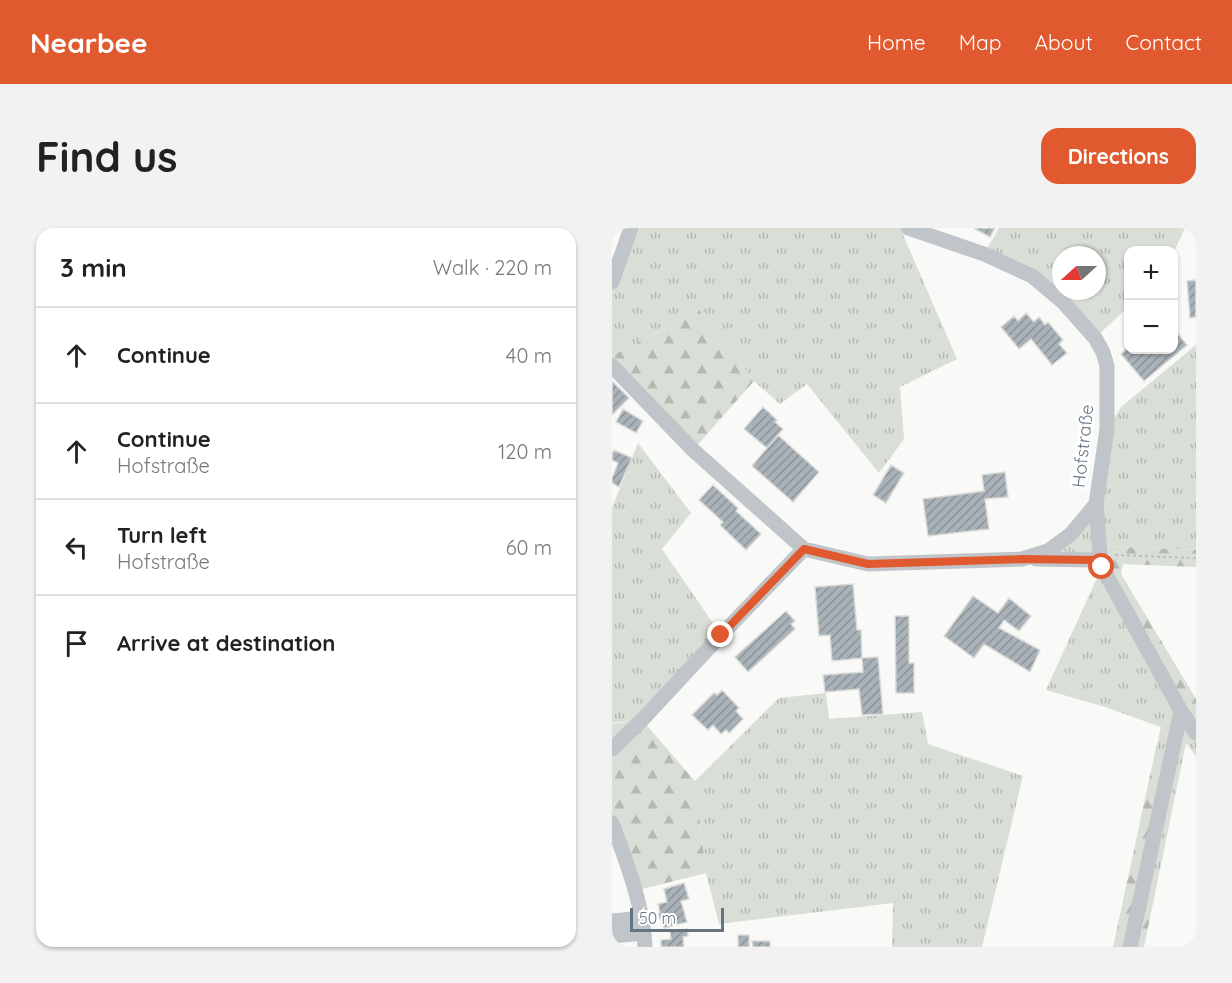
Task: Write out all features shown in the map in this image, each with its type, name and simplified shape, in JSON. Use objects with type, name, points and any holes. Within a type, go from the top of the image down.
[{"type":"street","points":[[612,282],[632,228]]},
{"type":"street","name":"Hofstraße","points":[[612,366],[693,450],[804,549],[868,564],[1022,559],[1048,550],[1071,534],[1096,504],[1107,429],[1107,366],[1103,352],[1095,338],[1063,302],[1032,276],[984,255],[908,228]]},
{"type":"street","points":[[1096,504],[1101,560],[1181,711],[1196,733]]},
{"type":"street","points":[[612,749],[804,549]]},
{"type":"street","points":[[1022,559],[1101,560]]},
{"type":"street","points":[[1130,947],[1181,711]]},
{"type":"street","points":[[612,823],[626,861],[643,933]]},
{"type":"street","points":[[612,921],[643,933]]},
{"type":"street","points":[[612,936],[643,933]]},
{"type":"path","points":[[1101,560],[1196,558]]},
{"type":"green space","points":[[631,228],[900,228],[957,359],[900,387],[904,439],[879,473],[807,384],[780,404],[754,381],[699,310],[612,356],[612,282]]},
{"type":"green space","points":[[999,228],[1185,228],[1177,246],[1124,246],[1124,311],[1095,338],[1060,300],[1106,300],[1106,246],[1052,246],[1052,295],[984,254]]},
{"type":"green space","points":[[699,310],[754,381],[693,450],[612,366],[612,356]]},
{"type":"green space","points":[[1196,345],[1196,550],[1100,546],[1196,733],[1196,756],[1186,743],[1151,913],[1138,910],[1168,770],[1152,766],[1161,727],[1105,707],[1046,690],[1102,567],[1048,551],[1096,504],[1107,429],[1121,407]]},
{"type":"green space","points":[[638,443],[691,513],[662,549],[721,635],[642,720],[612,723],[612,508]]},
{"type":"green space","points":[[1099,546],[1196,550],[1196,567],[1123,564],[1121,574],[1196,699],[1196,733]]},
{"type":"green space","points":[[826,693],[829,719],[922,712],[928,744],[1023,776],[982,947],[892,947],[893,903],[719,924],[706,873],[695,781],[779,698]]},
{"type":"green space","points":[[642,720],[695,781],[706,873],[634,891],[612,823],[612,724]]},
{"type":"green space","points":[[1152,766],[1168,770],[1139,910],[1151,913],[1144,947],[1113,947]]},
{"type":"building","points":[[976,228],[995,228],[990,237]]},
{"type":"building","points":[[1196,280],[1196,317],[1190,318],[1187,281]]},
{"type":"building","points":[[1026,313],[1034,322],[1039,317],[1045,325],[1048,322],[1063,340],[1059,344],[1067,353],[1052,365],[1031,339],[1019,349],[1001,327],[1014,316],[1018,321]]},
{"type":"building","points":[[1178,334],[1187,345],[1178,353]]},
{"type":"building","points":[[1124,351],[1124,354],[1176,354],[1144,381],[1121,354]]},
{"type":"building","points":[[612,381],[629,398],[612,415]]},
{"type":"building","points":[[763,407],[783,429],[767,448],[744,429]]},
{"type":"building","points":[[623,409],[643,421],[636,433],[616,422]]},
{"type":"building","points":[[778,435],[819,472],[793,502],[752,466]]},
{"type":"building","points":[[614,450],[632,458],[619,487],[612,483],[618,463],[612,460]]},
{"type":"building","points":[[891,465],[904,473],[886,503],[873,495]]},
{"type":"building","points":[[1005,472],[1008,497],[985,499],[989,529],[928,536],[923,499],[984,491],[982,475]]},
{"type":"building","points":[[713,485],[761,534],[746,550],[720,525],[723,522],[699,500]]},
{"type":"building","points":[[853,584],[857,630],[861,630],[862,658],[832,661],[830,635],[819,636],[815,587]]},
{"type":"building","points":[[973,596],[998,613],[1009,598],[1031,616],[1019,631],[1004,620],[999,628],[1040,650],[1030,672],[984,644],[974,658],[944,636]]},
{"type":"building","points":[[786,611],[795,621],[791,624],[795,629],[748,672],[735,657]]},
{"type":"building","points":[[895,616],[909,616],[909,663],[914,663],[914,693],[896,693]]},
{"type":"building","points":[[878,657],[883,714],[862,715],[859,689],[825,692],[823,675],[863,672],[862,658]]},
{"type":"building","points":[[722,690],[739,708],[736,711],[743,719],[729,733],[726,730],[721,734],[713,725],[708,730],[692,715],[714,693],[717,695]]},
{"type":"building","points":[[684,883],[689,899],[681,901],[687,922],[664,928],[658,914],[660,913],[658,904],[667,902],[664,889]]},
{"type":"building","points":[[687,929],[688,936],[683,937],[684,947],[661,947],[661,940],[671,939],[670,931]]},
{"type":"building","points":[[738,935],[749,935],[749,947],[738,947]]},
{"type":"building","points":[[752,941],[770,941],[770,947],[753,947]]},
{"type":"route","points":[[721,635],[804,549],[868,564],[1022,559],[1093,560],[1102,567]]}]
